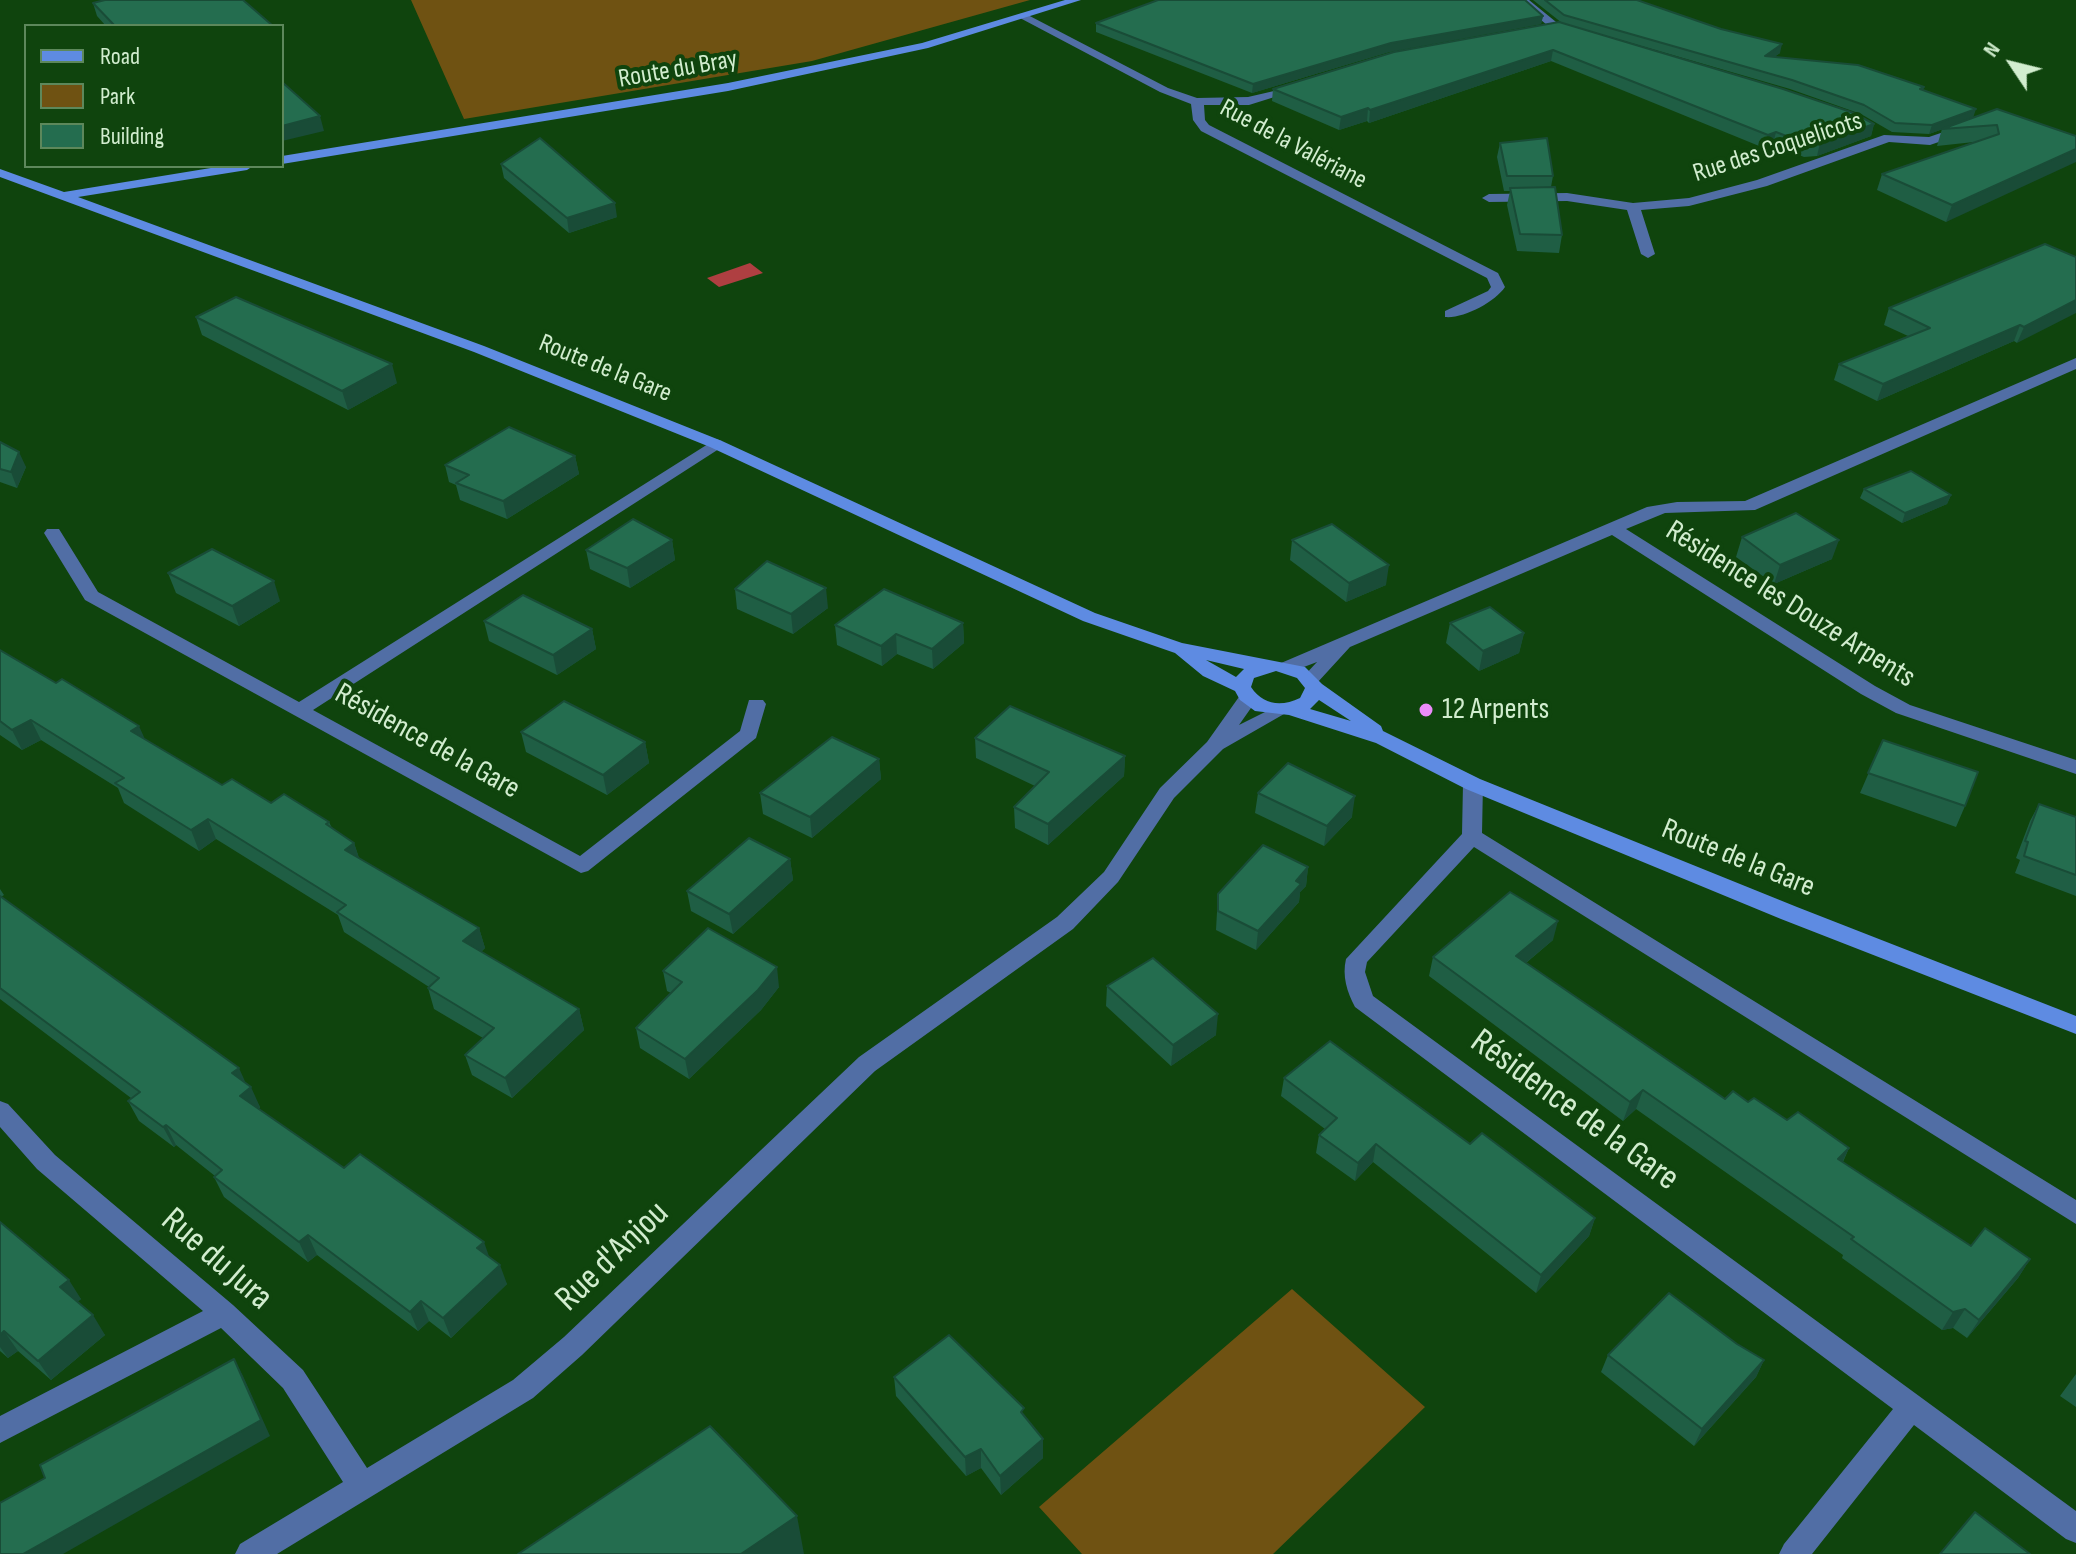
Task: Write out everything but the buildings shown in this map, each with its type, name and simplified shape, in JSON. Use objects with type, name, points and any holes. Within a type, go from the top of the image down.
[{"type":"street","name":"Route du Bray","points":[[284,160],[728,87],[924,46],[1076,0]]},
{"type":"street","points":[[1522,0],[1557,28],[1587,38]]},
{"type":"street","name":"Rue de la Valériane","points":[[1024,16],[1164,90],[1196,102],[1200,110],[1199,120],[1205,128],[1493,276],[1498,287],[1493,294],[1450,314]]},
{"type":"street","points":[[1542,31],[1557,28]]},
{"type":"street","points":[[1196,102],[1249,101],[1305,84]]},
{"type":"street","name":"Rue des Coquelicots","points":[[1489,198],[1567,197],[1633,207],[1689,202],[1762,183],[1888,138],[1930,141],[1984,122]]},
{"type":"street","points":[[1866,126],[1888,138]]},
{"type":"street","points":[[63,196],[235,168]]},
{"type":"street","name":"Route de la Gare","points":[[0,173],[479,349],[716,444],[1089,617],[1177,648],[1263,667]]},
{"type":"street","points":[[1633,207],[1648,254]]},
{"type":"street","name":"Résidence les Douze Arpents","points":[[1288,667],[1669,507],[1732,509],[1749,506],[2076,363]]},
{"type":"street","points":[[299,711],[716,444]]},
{"type":"street","name":"Résidence les Douze Arpents","points":[[1615,529],[1868,690],[1903,709],[2076,767]]},
{"type":"street","name":"Résidence de la Gare","points":[[53,533],[91,596],[581,866],[749,734],[756,704]]},
{"type":"street","points":[[1214,747],[1308,702],[1312,684],[1347,642]]},
{"type":"street","name":"Route de la Gare","points":[[1177,648],[1245,692]]},
{"type":"street","points":[[1214,747],[1245,692],[1246,675],[1263,667],[1288,667],[1312,684]]},
{"type":"street","name":"Route de la Gare","points":[[1312,684],[1383,738]]},
{"type":"street","points":[[1245,692],[1262,707],[1286,710]]},
{"type":"street","name":"Route de la Gare","points":[[1286,710],[1383,738],[1473,784],[2076,1025]]},
{"type":"street","name":"Rue d'Anjou","points":[[250,1554],[361,1484],[523,1389],[573,1346],[867,1064],[1065,923],[1089,902],[1132,849],[1167,793],[1214,747]]},
{"type":"street","points":[[1473,784],[1472,836],[2076,1213]]},
{"type":"street","name":"Résidence de la Gare","points":[[1472,836],[1357,959],[1354,972],[1363,1001],[2076,1529]]},
{"type":"street","name":"Rue du Jura","points":[[0,1111],[46,1162],[224,1313],[293,1379],[361,1484]]},
{"type":"street","points":[[0,1430],[224,1313]]},
{"type":"street","points":[[1794,1554],[1912,1407]]},
{"type":"green space","points":[[411,0],[1030,0],[812,61],[464,119]]},
{"type":"green space","points":[[1292,1289],[1425,1407],[1273,1554],[1082,1554],[1039,1507]]},
{"type":"shaded area","points":[[750,263],[763,273],[719,287],[707,278]]},
{"type":"place","name":"12 Arpents","points":[[1426,710]]}]
